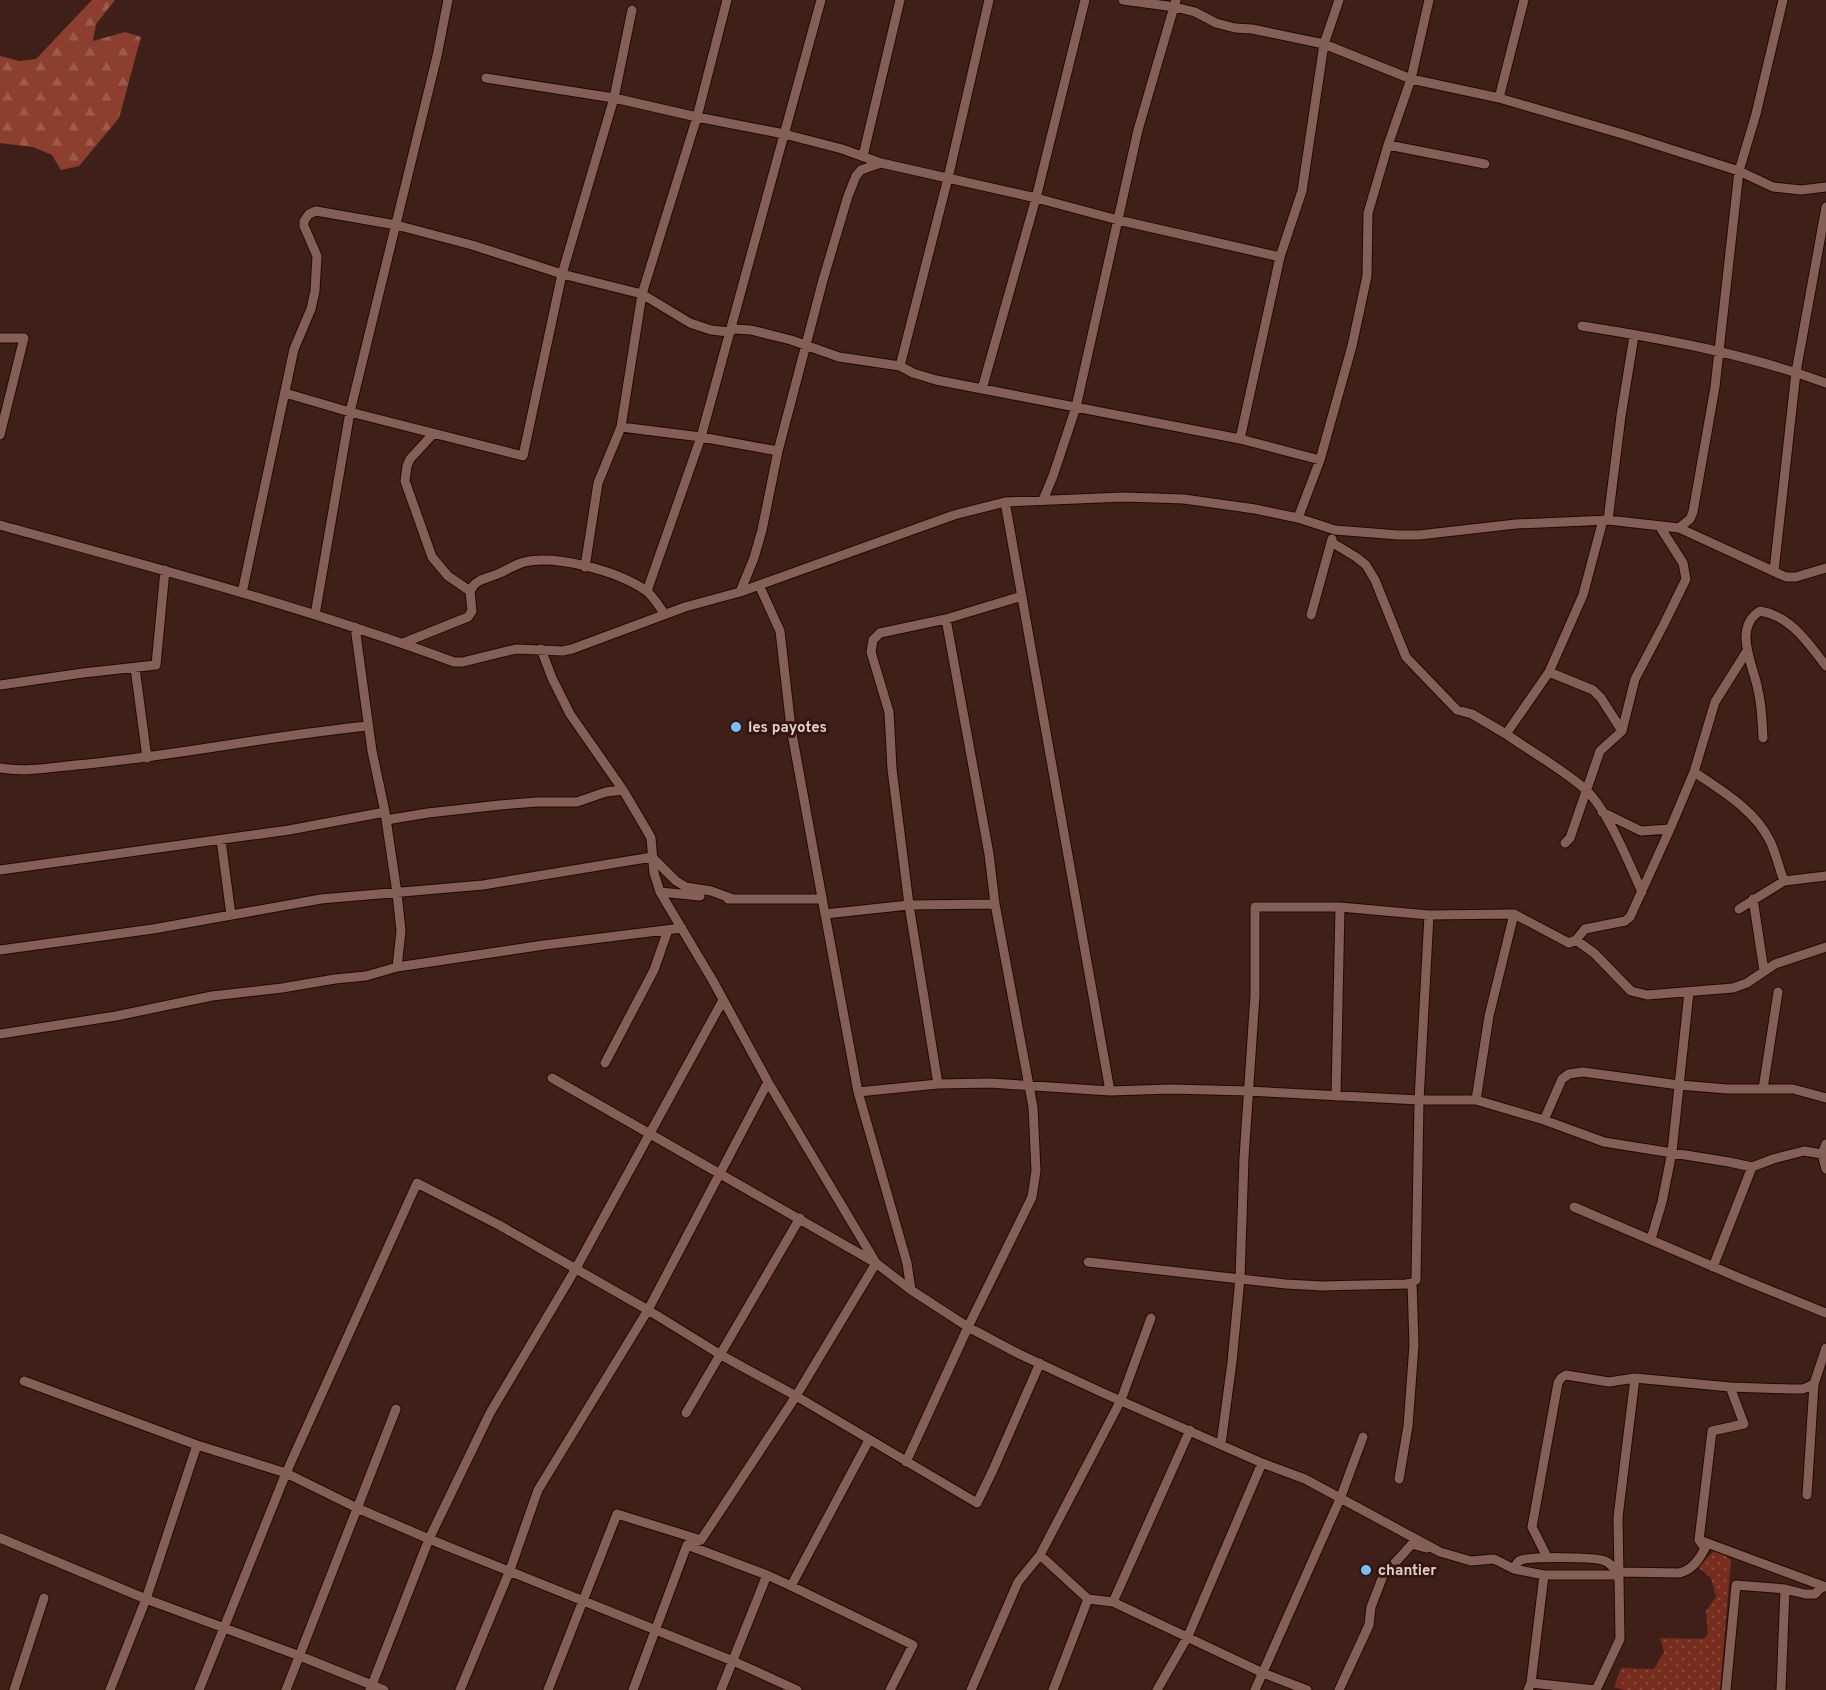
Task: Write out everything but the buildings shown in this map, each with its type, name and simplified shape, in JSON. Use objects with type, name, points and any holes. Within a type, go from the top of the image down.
[{"type":"street","points":[[315,615],[350,412],[437,56],[448,0]]},
{"type":"street","points":[[585,567],[598,483],[621,427],[642,294],[697,117],[727,0]]},
{"type":"street","points":[[647,591],[700,437],[820,0]]},
{"type":"street","points":[[863,156],[900,0]]},
{"type":"street","points":[[900,366],[948,178],[989,0]]},
{"type":"street","points":[[982,389],[1036,198],[1085,0]]},
{"type":"street","points":[[1123,0],[1176,4],[1216,23],[1234,28],[1251,29],[1324,44],[1411,79],[1499,98],[1645,141],[1739,171],[1773,187],[1801,190],[1826,187]]},
{"type":"street","points":[[1240,439],[1280,257],[1302,191],[1324,44],[1339,0]]},
{"type":"street","points":[[1298,518],[1320,460],[1354,336],[1367,276],[1368,213],[1411,79],[1429,0]]},
{"type":"street","points":[[1499,98],[1524,0]]},
{"type":"street","points":[[1679,528],[1690,519],[1692,512],[1715,387],[1739,171],[1784,0]]},
{"type":"street","points":[[1043,500],[1076,407],[1138,130],[1176,4]]},
{"type":"street","points":[[285,393],[433,434],[524,456],[561,274],[614,98],[632,10]]},
{"type":"street","points":[[486,78],[614,98],[784,134],[842,149],[881,163],[1280,257]]},
{"type":"street","points":[[1388,145],[1485,164]]},
{"type":"street","points":[[740,592],[762,530],[778,452],[823,280],[853,183],[861,170],[881,163]]},
{"type":"street","points":[[1774,571],[1796,372],[1826,207]]},
{"type":"street","points":[[242,593],[294,349],[307,319],[315,291],[317,256],[304,226],[306,217],[316,211],[396,225],[472,245],[561,274],[642,294],[690,323],[711,330],[729,332],[734,329],[751,330],[839,357],[900,366],[928,378],[1240,439],[1320,460]]},
{"type":"street","points":[[1582,327],[1718,350],[1826,383]]},
{"type":"street","points":[[1506,734],[1549,672],[1583,596],[1605,520],[1634,336]]},
{"type":"street","points":[[0,338],[24,338],[0,435]]},
{"type":"street","points":[[621,427],[700,437],[778,452]]},
{"type":"street","points":[[433,434],[410,459],[405,481],[432,557],[448,576],[470,591]]},
{"type":"street","points":[[0,525],[165,570],[355,627],[454,662],[516,649],[563,651],[572,649],[665,615],[740,592],[954,515],[1005,502],[1124,497],[1184,499],[1230,504],[1298,518],[1335,530],[1377,535],[1419,535],[1516,525],[1605,520],[1679,528],[1786,577],[1796,577],[1826,568]]},
{"type":"street","points":[[1005,502],[1110,1091]]},
{"type":"street","points":[[1564,843],[1570,838],[1600,751],[1622,731],[1635,679],[1686,579],[1683,563],[1660,527]]},
{"type":"street","points":[[1311,615],[1335,530]]},
{"type":"street","points":[[1331,542],[1366,565],[1375,580],[1406,657],[1457,710],[1472,714],[1506,734],[1587,791],[1602,812],[1625,853],[1642,892]]},
{"type":"street","points":[[403,643],[468,617],[472,611],[470,591],[479,580],[496,575],[520,563],[551,561],[625,578],[647,591],[665,615]]},
{"type":"street","points":[[0,685],[156,665],[165,570]]},
{"type":"street","points":[[759,585],[780,631],[791,728],[858,1092],[907,1263],[911,1290]]},
{"type":"street","points":[[938,1084],[909,905],[892,769],[889,712],[871,652],[873,640],[880,633],[946,619],[1022,596]]},
{"type":"street","points":[[1763,738],[1758,688],[1747,651],[1746,632],[1750,621],[1760,611],[1786,621],[1802,634],[1826,666]]},
{"type":"street","points":[[906,1462],[1032,1197],[1036,1171],[1033,1107],[946,619]]},
{"type":"street","points":[[355,627],[368,726],[386,816],[397,893],[401,931],[397,967]]},
{"type":"street","points":[[542,649],[552,678],[570,714],[623,790],[651,838],[656,883],[660,892],[768,1082],[876,1263]]},
{"type":"street","points":[[1221,1444],[1240,1278],[1248,1091],[1255,995],[1255,907],[1340,907],[1429,915],[1514,914],[1569,943],[1576,940],[1585,929],[1625,921],[1630,917],[1642,892],[1694,772],[1715,702],[1747,651]]},
{"type":"street","points":[[135,668],[147,758]]},
{"type":"street","points":[[1549,672],[1593,690],[1601,698],[1622,731]]},
{"type":"street","points":[[0,768],[23,770],[147,758],[327,730],[368,726]]},
{"type":"street","points":[[1694,772],[1724,792],[1756,821],[1771,843],[1784,881]]},
{"type":"street","points":[[0,870],[386,816],[500,805],[577,802],[606,792],[623,790]]},
{"type":"street","points":[[1602,812],[1641,831],[1670,829]]},
{"type":"street","points":[[221,840],[231,915]]},
{"type":"street","points":[[652,857],[676,881],[686,887],[711,891],[733,899]]},
{"type":"street","points":[[0,951],[153,929],[321,899],[483,885],[652,857]]},
{"type":"street","points":[[1739,909],[1753,898],[1784,881],[1826,876]]},
{"type":"street","points":[[660,892],[733,899],[822,899]]},
{"type":"street","points":[[1753,898],[1764,971]]},
{"type":"street","points":[[825,915],[909,905],[995,904]]},
{"type":"street","points":[[1336,1096],[1340,907]]},
{"type":"street","points":[[1476,1100],[1489,1016],[1514,914]]},
{"type":"street","points":[[1088,1262],[1322,1286],[1412,1283],[1416,1280],[1418,1274],[1419,1100],[1429,915]]},
{"type":"street","points":[[0,1034],[116,1016],[212,996],[366,976],[397,967],[544,945],[682,928]]},
{"type":"street","points":[[605,1063],[654,970],[668,930]]},
{"type":"street","points":[[1576,940],[1594,953],[1631,991],[1647,995],[1733,988],[1747,983],[1776,964],[1826,947]]},
{"type":"street","points":[[1651,1239],[1662,1202],[1672,1152],[1689,992]]},
{"type":"street","points":[[1763,1089],[1778,992]]},
{"type":"street","points":[[371,1687],[429,1539],[490,1413],[575,1270],[723,1000]]},
{"type":"street","points":[[1544,1120],[1562,1078],[1569,1074],[1583,1072],[1679,1085],[1793,1089],[1826,1098]]},
{"type":"street","points":[[552,1078],[876,1263],[911,1290],[968,1328],[1121,1400],[1262,1463],[1305,1479],[1440,1552]]},
{"type":"street","points":[[460,1690],[510,1570],[538,1490],[648,1310],[768,1082]]},
{"type":"street","points":[[858,1092],[938,1084],[1028,1085],[1110,1091],[1171,1089],[1419,1100],[1476,1100],[1544,1120],[1604,1142],[1752,1167],[1804,1151],[1822,1154]]},
{"type":"street","points":[[1826,1144],[1822,1154],[1826,1168]]},
{"type":"street","points":[[1713,1267],[1752,1167]]},
{"type":"street","points":[[199,1690],[286,1473],[417,1183],[499,1225],[648,1310],[721,1355],[796,1396],[977,1503],[1040,1363]]},
{"type":"street","points":[[1574,1207],[1826,1313]]},
{"type":"street","points":[[686,1413],[800,1218]]},
{"type":"street","points":[[687,1545],[701,1540],[796,1396],[876,1263]]},
{"type":"street","points":[[1399,1479],[1408,1426],[1414,1346],[1412,1283]]},
{"type":"street","points":[[971,1690],[1018,1582],[1040,1555],[1121,1400],[1151,1318]]},
{"type":"street","points":[[1808,1496],[1814,1384],[1826,1348]]},
{"type":"street","points":[[1547,1557],[1532,1527],[1558,1383],[1561,1378],[1566,1375],[1610,1382],[1635,1378],[1730,1387],[1803,1389],[1814,1384]]},
{"type":"street","points":[[1544,1575],[1530,1686],[1596,1690],[1620,1639],[1618,1517],[1635,1378]]},
{"type":"street","points":[[24,1381],[197,1445],[286,1473],[357,1508],[429,1539],[733,1661],[797,1690]]},
{"type":"street","points":[[1339,1690],[1370,1625],[1371,1607],[1383,1576],[1412,1544],[1471,1561],[1494,1559],[1514,1569],[1544,1575],[1665,1574],[1686,1571],[1695,1564],[1705,1548],[1699,1540],[1712,1431],[1744,1424],[1730,1387]]},
{"type":"street","points":[[286,1690],[396,1409]]},
{"type":"street","points":[[1113,1602],[1190,1430]]},
{"type":"street","points":[[1255,1690],[1340,1499],[1363,1437]]},
{"type":"street","points":[[791,1586],[869,1440]]},
{"type":"street","points":[[110,1690],[147,1599],[197,1445]]},
{"type":"street","points":[[1158,1690],[1188,1636],[1262,1463]]},
{"type":"street","points":[[548,1690],[617,1514],[701,1540]]},
{"type":"street","points":[[0,1538],[147,1599],[300,1656],[371,1687],[384,1690]]},
{"type":"street","points":[[1699,1540],[1824,1586],[1815,1594],[1805,1594],[1785,1589],[1736,1585],[1726,1690]]},
{"type":"street","points":[[687,1545],[767,1575],[913,1645],[891,1690]]},
{"type":"street","points":[[633,1690],[657,1631],[687,1545]]},
{"type":"street","points":[[1040,1555],[1088,1599],[1113,1602],[1263,1673],[1307,1690]]},
{"type":"street","points":[[1514,1569],[1522,1560],[1547,1557],[1605,1561],[1619,1573]]},
{"type":"street","points":[[721,1690],[767,1575]]},
{"type":"street","points":[[1782,1690],[1785,1589]]},
{"type":"street","points":[[14,1690],[44,1598]]},
{"type":"street","points":[[1053,1690],[1088,1599]]},
{"type":"shaded area","points":[[1716,1549],[1731,1560],[1720,1690],[1624,1690],[1614,1687],[1621,1668],[1654,1669],[1664,1652],[1660,1638],[1702,1639],[1708,1635],[1706,1611],[1716,1597],[1711,1578],[1698,1567]]},
{"type":"green space","points":[[92,0],[115,0],[96,24],[93,41],[125,32],[141,37],[119,118],[79,166],[61,170],[52,155],[33,147],[0,143],[0,56],[19,61],[36,59]]},
{"type":"place","name":"les payotes","points":[[736,727]]},
{"type":"place","name":"chantier","points":[[1366,1570]]}]
